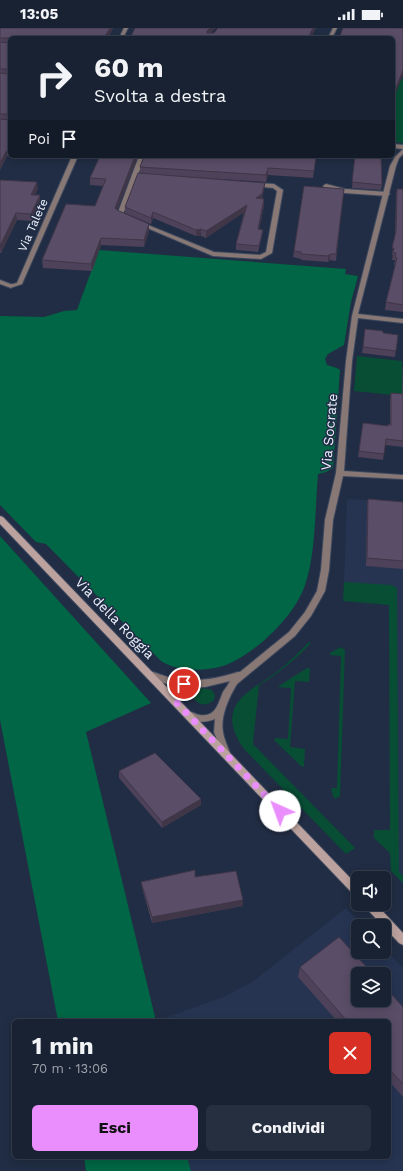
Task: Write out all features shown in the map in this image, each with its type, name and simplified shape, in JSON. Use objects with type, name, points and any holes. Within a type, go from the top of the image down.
[{"type":"street","name":"Via Socrate","points":[[226,754],[218,732],[219,718],[222,705],[234,682],[244,672],[264,658],[292,634],[302,623],[316,600],[323,581],[329,520],[340,473],[349,361],[355,316],[387,194],[392,166],[397,156],[403,151]]},
{"type":"street","name":"Via Talete","points":[[0,282],[11,286],[19,284],[74,158]]},
{"type":"street","points":[[141,158],[120,215],[213,254],[261,257],[269,253],[280,190],[274,186],[251,184]]},
{"type":"street","points":[[389,158],[392,166]]},
{"type":"street","points":[[134,176],[142,177]]},
{"type":"street","points":[[326,186],[345,191],[387,194]]},
{"type":"street","points":[[355,316],[403,321]]},
{"type":"street","points":[[340,473],[403,477]]},
{"type":"street","name":"Via della Roggia","points":[[0,519],[351,886]]},
{"type":"street","name":"Via Socrate","points":[[150,674],[162,680],[188,684],[217,681],[244,672]]},
{"type":"street","points":[[176,702],[174,698],[175,690],[179,686],[188,684]]},
{"type":"street","points":[[188,714],[194,717],[209,718],[215,716],[222,705]]},
{"type":"street","points":[[376,911],[403,940]]},
{"type":"shaded area","points":[[347,499],[403,502],[403,883],[394,874],[391,587],[344,584]]},
{"type":"shaded area","points":[[346,908],[356,919],[351,919],[351,959],[391,959],[391,955],[403,968],[403,1171],[191,1171],[188,1159],[391,1159],[391,1019],[162,1019],[223,997],[252,982]]},
{"type":"green space","points":[[401,79],[403,79],[403,143],[395,142],[395,95]]},
{"type":"green space","points":[[99,250],[346,269],[345,274],[358,276],[351,302],[344,345],[328,354],[325,359],[327,365],[340,370],[333,468],[318,474],[313,545],[309,573],[305,585],[293,609],[284,621],[262,643],[250,652],[226,665],[210,669],[193,670],[168,665],[161,661],[46,544],[36,542],[0,505],[0,316],[44,317],[64,311],[77,310]]},
{"type":"green space","points":[[357,356],[402,361],[403,396],[354,391]]},
{"type":"green space","points":[[0,536],[151,703],[86,732],[156,1019],[58,1019],[0,720]]},
{"type":"green space","points":[[344,582],[392,585],[397,588],[399,872],[403,876],[403,883],[391,871],[390,853],[374,838],[374,830],[390,830],[389,605],[343,601]]},
{"type":"green space","points":[[309,642],[311,643],[293,661],[259,685],[253,744],[355,848],[346,854],[244,749],[236,734],[232,722],[233,711],[245,694],[277,672]]},
{"type":"green space","points":[[341,647],[345,650],[340,796],[335,799],[331,788],[337,788],[341,656],[330,655],[330,653]]},
{"type":"green space","points":[[307,668],[310,668],[309,682],[295,681],[290,747],[305,749],[304,766],[302,767],[274,740],[276,738],[288,739],[291,688],[278,687]]},
{"type":"green space","points":[[202,688],[212,690],[215,695],[214,700],[209,703],[201,704],[194,699],[195,694]]},
{"type":"green space","points":[[84,1159],[188,1159],[191,1171],[86,1171]]},
{"type":"building","points":[[0,28],[110,28],[105,36],[8,36],[8,38],[0,38]]},
{"type":"building","points":[[135,28],[210,28],[207,33],[214,33],[218,28],[313,28],[309,36],[131,36]]},
{"type":"building","points":[[343,28],[403,28],[403,70],[395,91],[395,36],[340,36]]},
{"type":"building","points":[[0,42],[8,43],[8,69],[0,69]]},
{"type":"building","points":[[0,73],[8,74],[8,114],[0,114]]},
{"type":"building","points":[[0,119],[8,120],[8,150],[0,163]]},
{"type":"building","points":[[99,158],[134,158],[115,208],[149,224],[144,240],[101,238],[91,264],[42,260],[66,204],[95,206],[106,179],[90,178]]},
{"type":"building","points":[[143,158],[316,158],[314,171],[268,168],[266,175],[140,167]]},
{"type":"building","points":[[355,158],[381,158],[382,185],[352,182]]},
{"type":"building","points":[[138,173],[265,183],[262,194],[256,198],[264,199],[258,229],[263,230],[259,246],[236,244],[247,205],[206,231],[201,229],[196,230],[153,212],[151,218],[125,207]]},
{"type":"building","points":[[0,180],[37,182],[31,195],[40,195],[31,214],[16,213],[0,246]]},
{"type":"building","points":[[304,186],[344,189],[336,254],[330,254],[328,256],[301,254],[301,252],[294,251]]},
{"type":"building","points":[[397,189],[403,189],[403,305],[386,302],[397,258],[395,258],[396,253],[393,253],[394,248],[392,248],[396,231]]},
{"type":"building","points":[[365,329],[383,331],[383,333],[398,335],[396,351],[363,347]]},
{"type":"building","points":[[391,393],[403,394],[403,441],[386,439],[384,454],[359,451],[363,423],[388,426],[388,424],[391,425]]},
{"type":"building","points":[[368,499],[403,502],[403,561],[367,558]]},
{"type":"building","points":[[155,753],[201,799],[162,822],[119,771]]},
{"type":"building","points":[[195,870],[195,877],[236,871],[243,900],[152,917],[141,882]]},
{"type":"building","points":[[339,937],[351,950],[351,959],[359,959],[367,967],[351,967],[351,1007],[391,1007],[391,994],[403,1007],[403,1084],[391,1071],[391,1019],[345,1019],[300,967]]},
{"type":"route","points":[[184,684],[175,690],[174,698],[176,702],[280,811]]}]
